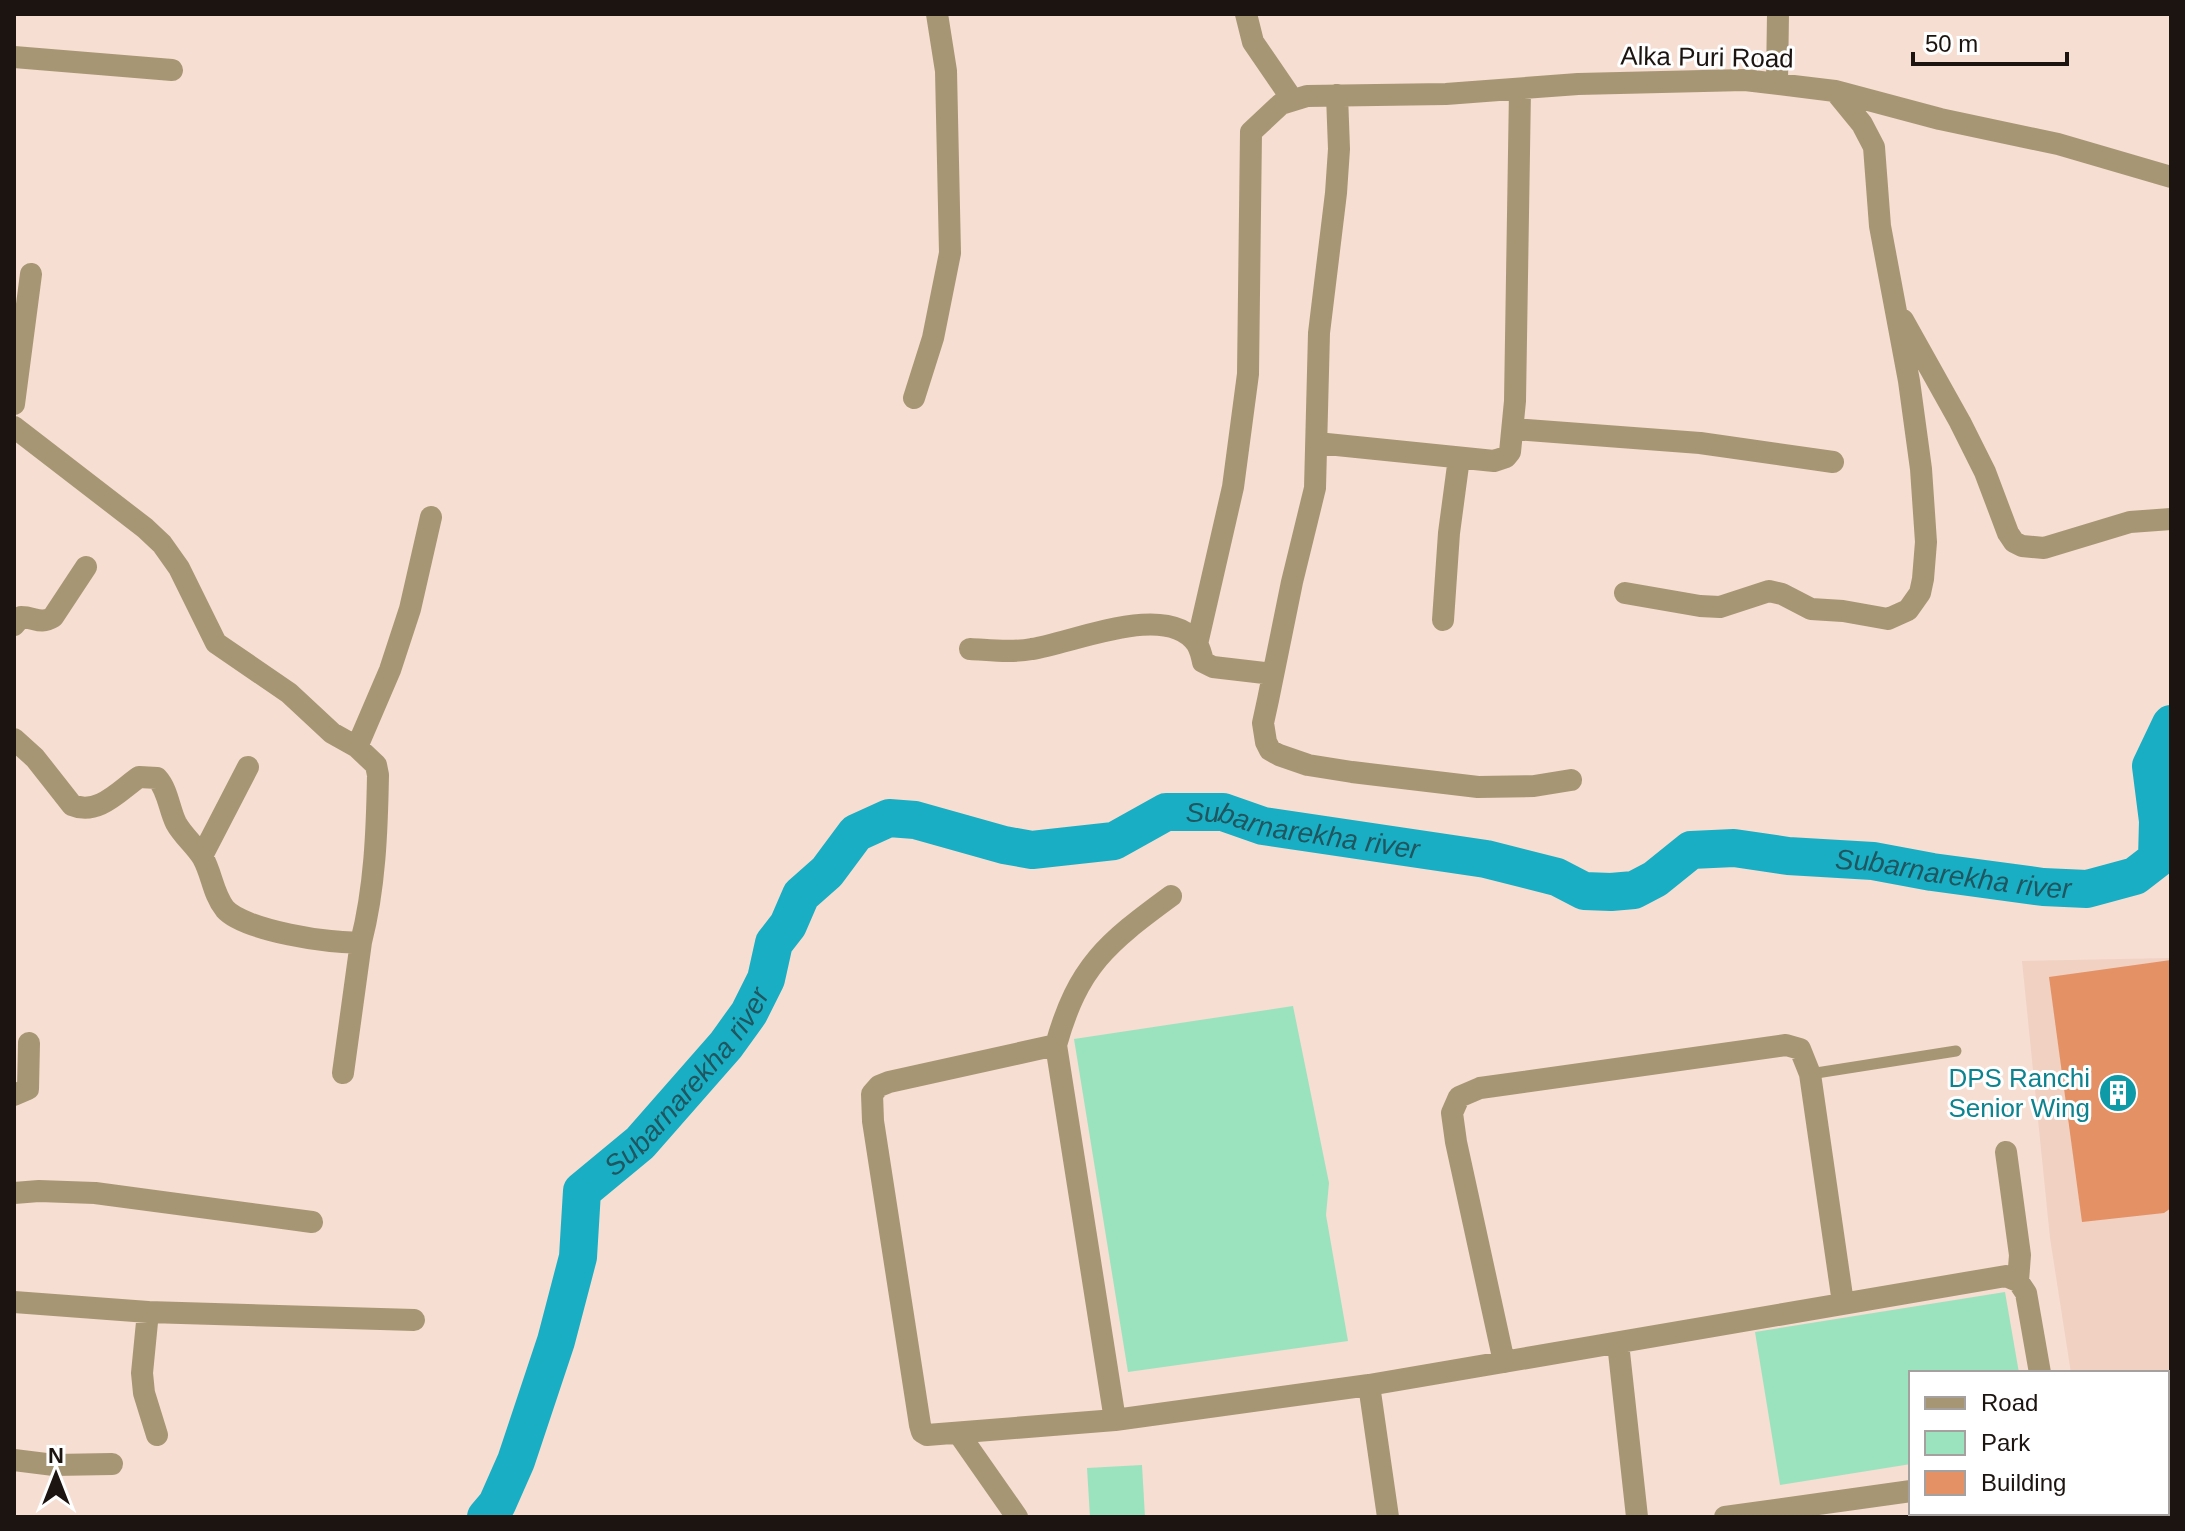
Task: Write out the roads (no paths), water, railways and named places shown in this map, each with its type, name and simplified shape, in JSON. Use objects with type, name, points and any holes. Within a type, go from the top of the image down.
[{"type":"street","points":[[914,398],[933,338],[950,253],[946,71],[937,14]]},
{"type":"street","points":[[1197,644],[1233,487],[1248,374],[1250,136],[1253,129],[1287,101],[1253,42],[1246,14]]},
{"type":"street","points":[[1777,82],[1778,14]]},
{"type":"street","points":[[14,57],[172,70]]},
{"type":"street","name":"Alka Puri Road","points":[[1287,101],[1337,95],[1446,94],[1672,81],[1777,82],[1835,91],[1940,119],[2058,144],[2171,177]]},
{"type":"street","points":[[1317,443],[1494,461],[1506,457],[1513,429],[1517,332],[1520,90]]},
{"type":"street","points":[[1625,593],[1720,607],[1769,591],[1811,609],[1888,619],[1908,610],[1920,593],[1926,514],[1909,381],[1880,226],[1874,147],[1862,124],[1835,91]]},
{"type":"street","points":[[1337,95],[1339,149],[1319,333],[1315,488],[1292,582],[1263,733],[1270,750],[1279,755],[1308,765],[1352,772],[1478,787],[1534,786],[1571,780]]},
{"type":"street","points":[[14,404],[31,274]]},
{"type":"street","points":[[1895,307],[1960,422],[2014,542],[2044,548],[2130,522],[2171,519]]},
{"type":"street","points":[[14,427],[162,544],[179,568],[216,643],[289,693],[332,733],[357,747],[376,765],[374,854],[343,1073]]},
{"type":"street","points":[[1513,429],[1700,443],[1833,462]]},
{"type":"street","points":[[1443,620],[1449,533],[1459,458]]},
{"type":"street","points":[[357,747],[404,630],[431,517]]},
{"type":"street","points":[[14,625],[21,617],[45,622],[53,617],[86,567]]},
{"type":"street","points":[[970,649],[1030,650],[1119,628],[1147,625],[1177,627],[1197,644],[1203,662],[1213,667],[1273,674]]},
{"type":"street","points":[[14,739],[35,758],[72,805],[80,809],[97,807],[139,777],[157,778],[163,785],[170,811],[180,830],[202,856],[216,894],[235,919],[252,926],[321,940],[361,942]]},
{"type":"street","points":[[202,856],[248,767]]},
{"type":"street","points":[[1115,1420],[1056,1045],[1066,1009],[1079,982],[1095,961],[1127,929],[1171,896]]},
{"type":"street","points":[[14,1095],[28,1089],[29,1043]]},
{"type":"street","points":[[1056,1045],[889,1082],[879,1086],[872,1094],[875,1136],[920,1425],[927,1435],[1115,1420],[1369,1385],[2006,1276],[2018,1281],[2026,1293],[2040,1371]]},
{"type":"street","points":[[1504,1362],[1452,1113],[1459,1097],[1480,1088],[1786,1045],[1800,1049],[1810,1074],[1843,1303]]},
{"type":"street","points":[[2006,1152],[2020,1255],[2018,1281]]},
{"type":"street","points":[[14,1193],[95,1193],[312,1222]]},
{"type":"street","points":[[14,1302],[148,1312],[414,1320]]},
{"type":"street","points":[[148,1312],[142,1373],[144,1393],[157,1435]]},
{"type":"street","points":[[1618,1343],[1637,1517]]},
{"type":"street","points":[[1369,1385],[1388,1517]]},
{"type":"street","points":[[959,1434],[1017,1517]]},
{"type":"street","points":[[14,1460],[54,1465],[112,1464]]},
{"type":"street","points":[[1725,1517],[1789,1512],[1909,1491]]},
{"type":"lane","points":[[1810,1074],[1956,1051]]},
{"type":"waterway","name":"Subarnarekha river","points":[[486,1517],[497,1504],[516,1461],[556,1341],[578,1257],[582,1191],[640,1143],[726,1045],[749,1013],[766,979],[774,943],[788,925],[801,895],[827,872],[856,833],[889,818],[915,820],[1032,850],[1114,841],[1166,812],[1223,812],[1263,826],[1486,859],[1557,877],[1584,891],[1634,890],[1655,879],[1691,850],[1734,848],[1788,856],[1873,861],[2043,887],[2087,889],[2135,876],[2157,859],[2158,821],[2151,766],[2171,724]]},
{"type":"place","name":"DPS Ranchi Senior Wing","points":[[2118,1093]]}]
